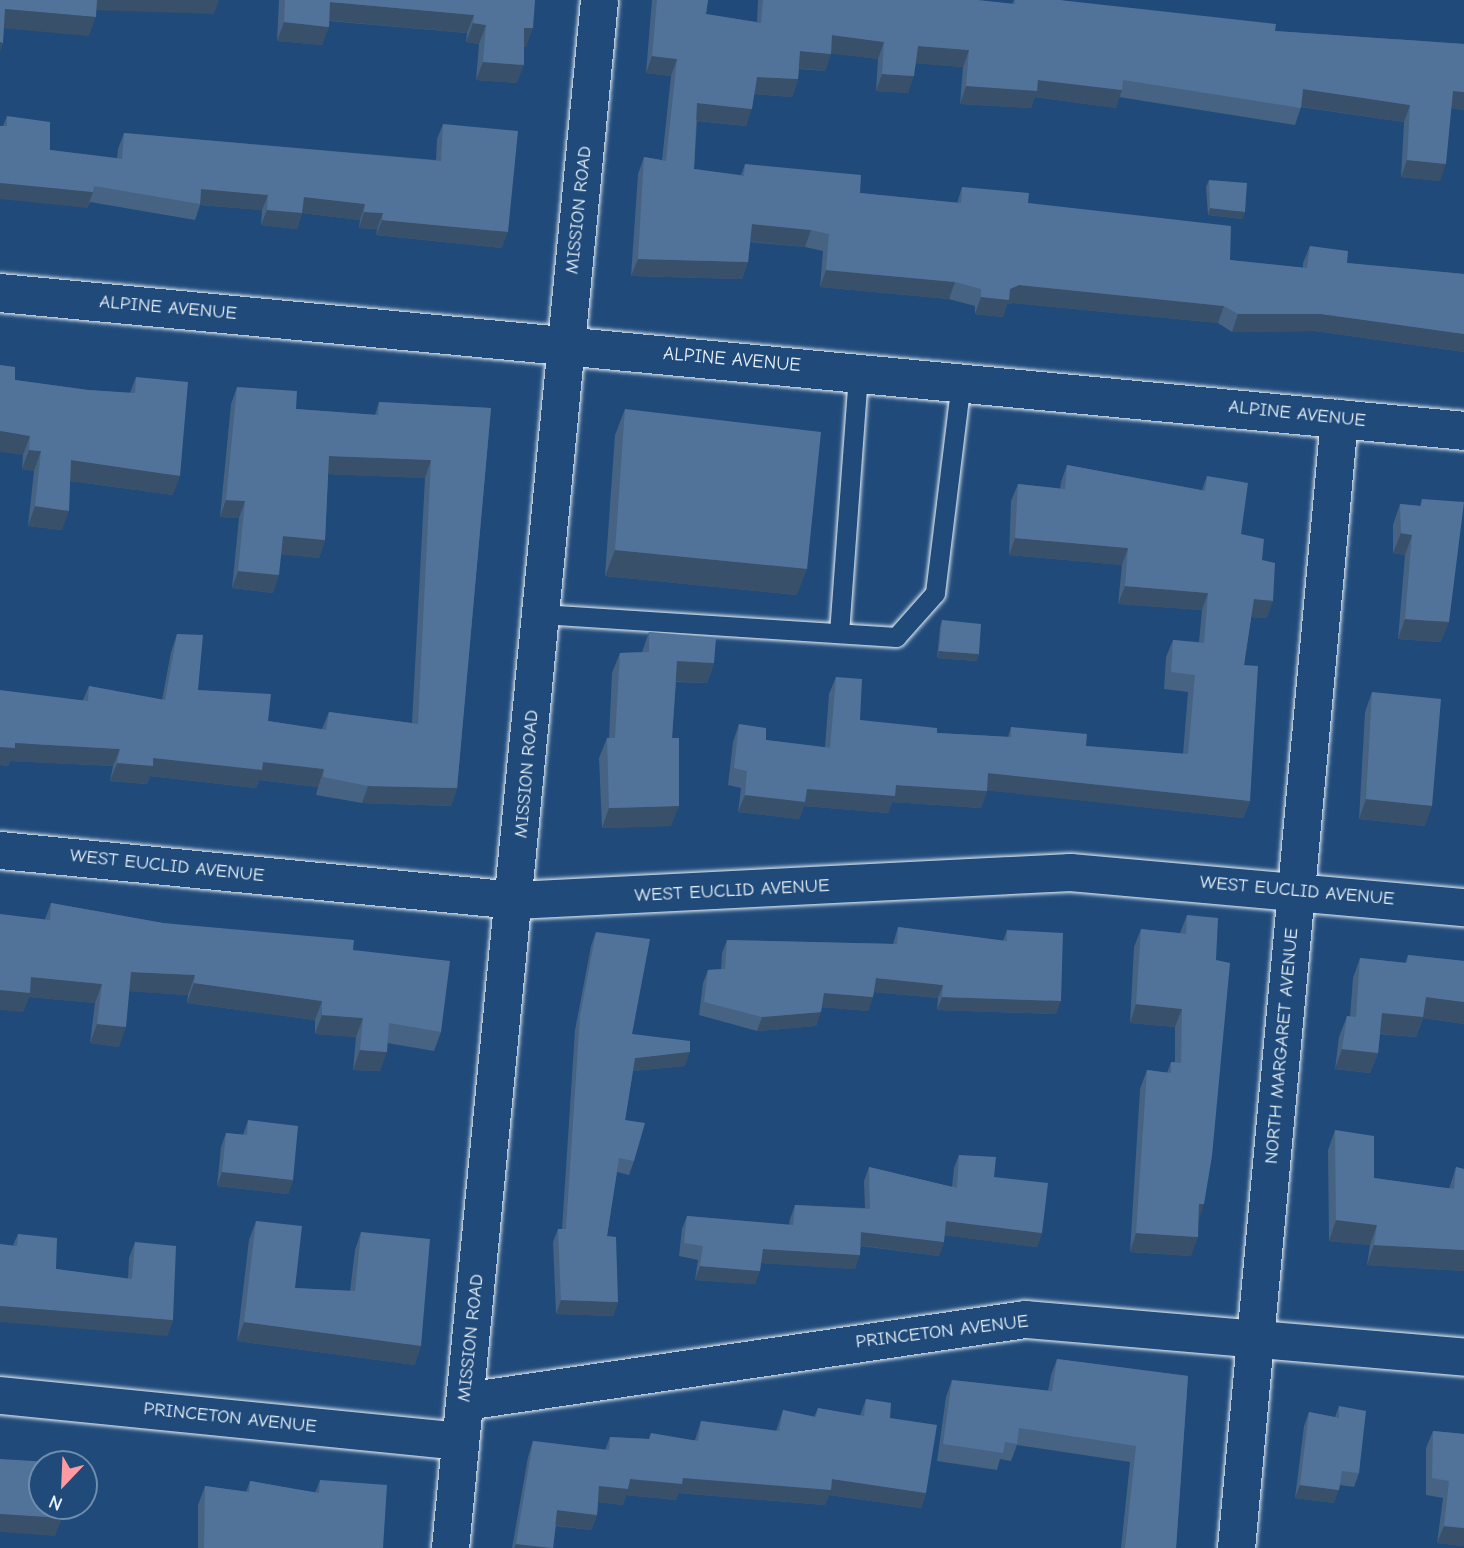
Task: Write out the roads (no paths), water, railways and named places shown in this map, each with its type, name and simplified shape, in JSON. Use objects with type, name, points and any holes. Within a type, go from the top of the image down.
[{"type":"street","name":"MISSION ROAD","points":[[450,1548],[515,900],[599,0]]},
{"type":"street","name":"ALPINE AVENUE","points":[[0,293],[1464,431]]},
{"type":"street","name":"NORTH MARGARET AVENUE","points":[[1236,1548],[1339,418]]},
{"type":"street","name":"WEST EUCLID AVENUE","points":[[0,850],[515,900],[1070,872],[1464,907]]},
{"type":"street","name":"PRINCETON AVENUE","points":[[465,1401],[1026,1319],[1464,1357]]},
{"type":"street","name":"PRINCETON AVENUE","points":[[0,1395],[460,1441]]},
{"type":"lane","points":[[839,633],[858,372]]},
{"type":"lane","points":[[541,614],[896,637],[935,593],[961,382]]}]
